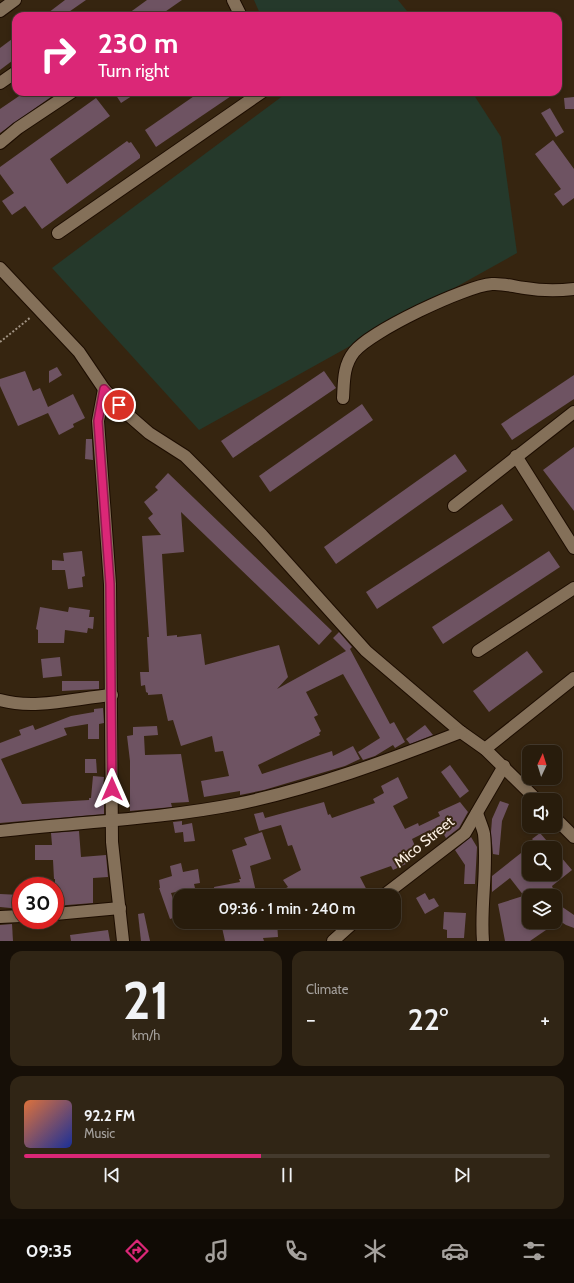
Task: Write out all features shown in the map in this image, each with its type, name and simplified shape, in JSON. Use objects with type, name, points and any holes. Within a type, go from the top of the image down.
[{"type":"street","points":[[0,11],[16,0]]},
{"type":"street","points":[[233,0],[239,12]]},
{"type":"street","points":[[0,83],[12,75]]},
{"type":"street","points":[[0,143],[18,128],[66,96]]},
{"type":"street","points":[[58,233],[256,96]]},
{"type":"street","points":[[1,272],[37,307],[79,352],[104,389],[126,413],[149,433],[185,456],[262,535],[366,651],[462,732],[485,749],[530,793]]},
{"type":"street","points":[[343,398],[345,369],[354,352],[390,327],[415,314],[469,290],[494,284],[543,290],[574,289]]},
{"type":"street","points":[[104,389],[98,421],[110,584],[112,842],[123,941]]},
{"type":"street","points":[[454,506],[574,412]]},
{"type":"street","points":[[516,456],[574,548]]},
{"type":"street","points":[[478,651],[574,588]]},
{"type":"street","points":[[485,749],[574,678]]},
{"type":"street","points":[[0,700],[41,702],[112,695]]},
{"type":"street","points":[[0,831],[113,820],[238,804],[358,771],[462,732]]},
{"type":"street","name":"Mico Street","points":[[392,889],[464,833],[477,814],[504,766]]},
{"type":"street","points":[[477,814],[484,833],[484,897],[481,919],[483,941]]},
{"type":"street","points":[[562,825],[574,838]]},
{"type":"street","points":[[64,913],[120,908]]},
{"type":"street","points":[[0,917],[12,916]]},
{"type":"street","points":[[333,941],[346,929]]},
{"type":"path","points":[[0,342],[27,322],[37,307]]},
{"type":"green space","points":[[254,0],[398,0],[408,12],[259,12]]},
{"type":"green space","points":[[283,96],[475,96],[501,137],[517,253],[199,430],[52,268]]},
{"type":"building","points":[[65,0],[86,0],[69,12],[49,12]]},
{"type":"building","points":[[147,0],[182,0],[165,12],[130,12]]},
{"type":"building","points":[[12,39],[12,61],[0,70],[0,48]]},
{"type":"building","points":[[19,96],[52,96],[0,133],[0,109]]},
{"type":"building","points":[[117,96],[132,96],[121,103]]},
{"type":"building","points":[[194,96],[231,96],[156,147],[145,130]]},
{"type":"building","points":[[574,97],[574,109],[565,109],[564,98]]},
{"type":"building","points":[[96,98],[110,116],[50,159],[67,184],[127,141],[129,143],[131,142],[140,155],[140,158],[42,229],[25,206],[12,215],[2,201],[14,193],[0,174],[0,167]]},
{"type":"building","points":[[550,108],[564,132],[556,137],[541,113]]},
{"type":"building","points":[[553,140],[574,169],[574,198],[563,206],[554,194],[561,189],[535,154]]},
{"type":"building","points":[[57,367],[62,375],[49,383],[49,371]]},
{"type":"building","points":[[25,371],[33,391],[40,388],[48,407],[73,394],[85,418],[73,424],[74,427],[59,435],[48,413],[18,426],[0,386],[0,379]]},
{"type":"building","points":[[324,371],[336,388],[233,458],[221,441]]},
{"type":"building","points":[[574,375],[574,399],[512,440],[501,424]]},
{"type":"building","points":[[362,404],[373,420],[270,492],[259,476]]},
{"type":"building","points":[[86,439],[92,439],[93,460],[85,459]]},
{"type":"building","points":[[574,447],[574,511],[543,470]]},
{"type":"building","points":[[455,454],[467,471],[336,564],[324,547]]},
{"type":"building","points":[[168,473],[332,631],[319,645],[181,512],[184,552],[162,554],[167,636],[177,635],[177,637],[201,634],[205,665],[279,645],[288,677],[277,689],[346,651],[333,638],[339,632],[352,647],[350,649],[390,724],[394,722],[405,742],[395,748],[393,745],[375,756],[363,760],[358,752],[380,738],[343,674],[306,692],[318,715],[314,717],[321,731],[319,733],[320,735],[258,765],[262,774],[332,751],[333,756],[353,746],[360,759],[345,766],[264,790],[240,795],[240,791],[204,797],[201,781],[229,776],[223,751],[215,752],[212,736],[181,746],[173,720],[168,721],[162,694],[148,695],[145,685],[141,686],[140,672],[149,672],[147,637],[149,637],[142,536],[161,535],[148,518],[153,514],[144,502],[158,490],[155,487]]},
{"type":"building","points":[[502,504],[513,520],[377,609],[366,592]]},
{"type":"building","points":[[82,551],[85,576],[82,577],[83,587],[68,589],[65,570],[52,570],[52,560],[64,561],[63,553]]},
{"type":"building","points":[[549,551],[560,567],[443,644],[432,627]]},
{"type":"building","points":[[40,607],[68,612],[69,607],[90,610],[89,617],[94,617],[93,629],[88,628],[87,633],[65,630],[64,643],[38,643],[38,630],[36,629]]},
{"type":"building","points":[[527,651],[543,672],[489,712],[473,691]]},
{"type":"building","points":[[60,657],[62,676],[43,678],[41,659]]},
{"type":"building","points":[[62,681],[99,681],[99,689],[62,691]]},
{"type":"building","points":[[103,708],[104,723],[99,724],[99,739],[88,739],[88,724],[64,728],[67,735],[1,759],[22,804],[89,800],[89,798],[91,798],[93,776],[104,777],[102,797],[104,797],[104,814],[0,823],[0,743],[21,735],[19,730],[33,725],[35,730],[71,716],[94,712],[94,709]]},
{"type":"building","points":[[425,725],[433,735],[410,744],[406,739]]},
{"type":"building","points":[[157,726],[158,735],[144,736],[145,755],[181,754],[189,802],[171,803],[172,807],[130,811],[130,761],[127,736],[133,735],[133,727]]},
{"type":"building","points":[[85,759],[96,759],[97,773],[85,773]]},
{"type":"building","points":[[450,765],[469,791],[460,798],[441,772]]},
{"type":"building","points":[[398,777],[408,798],[393,806],[405,829],[418,823],[419,826],[440,816],[438,812],[460,802],[468,812],[459,828],[446,838],[443,833],[434,837],[430,830],[412,839],[415,846],[401,854],[406,864],[393,870],[391,866],[360,877],[366,889],[284,889],[288,887],[283,880],[301,870],[292,845],[288,846],[281,825],[259,831],[254,814],[263,812],[265,818],[324,802],[328,815],[330,814],[332,818],[375,803],[373,799],[384,793],[381,786]]},
{"type":"building","points":[[500,801],[509,804],[502,821],[499,855],[493,854],[491,832],[492,819]]},
{"type":"building","points":[[182,821],[182,825],[192,823],[195,841],[184,842],[183,832],[175,833],[173,822]]},
{"type":"building","points":[[79,831],[81,857],[106,855],[108,877],[93,878],[93,903],[64,905],[64,877],[54,877],[53,860],[35,860],[35,845],[52,845],[51,833]]},
{"type":"building","points":[[262,832],[271,859],[250,866],[255,889],[214,889],[214,887],[240,882],[239,879],[241,879],[232,850],[247,845],[244,838]]},
{"type":"building","points":[[540,833],[547,841],[534,841],[532,839]]},
{"type":"building","points":[[471,837],[477,847],[475,884],[464,884],[465,865],[455,850]]},
{"type":"building","points":[[522,852],[522,881],[558,881],[552,886],[553,889],[522,889],[522,893],[510,878],[492,892],[492,876]]},
{"type":"building","points":[[562,858],[572,870],[562,878]]},
{"type":"building","points":[[181,863],[183,872],[198,869],[200,883],[194,884],[195,888],[173,889],[173,893],[171,893],[173,899],[173,918],[170,919],[159,888],[159,880],[172,876],[170,866]]},
{"type":"building","points":[[425,893],[429,900],[434,898],[439,906],[425,914],[416,898]]},
{"type":"building","points":[[0,894],[12,895],[12,908],[0,907]]},
{"type":"building","points":[[522,896],[522,929],[546,930],[530,941],[505,941],[498,904]]},
{"type":"building","points":[[562,907],[574,915],[574,928],[562,922]]},
{"type":"building","points":[[444,912],[466,913],[464,938],[447,938],[447,930],[443,929]]},
{"type":"building","points":[[144,913],[150,941],[141,941],[138,914]]},
{"type":"building","points":[[12,924],[13,941],[0,941],[0,925]]},
{"type":"building","points":[[222,929],[277,929],[278,937],[263,938],[264,941],[225,941]]},
{"type":"building","points":[[108,930],[110,941],[71,941],[70,935]]},
{"type":"route","points":[[112,789],[110,584],[98,421],[104,389],[119,405]]}]
